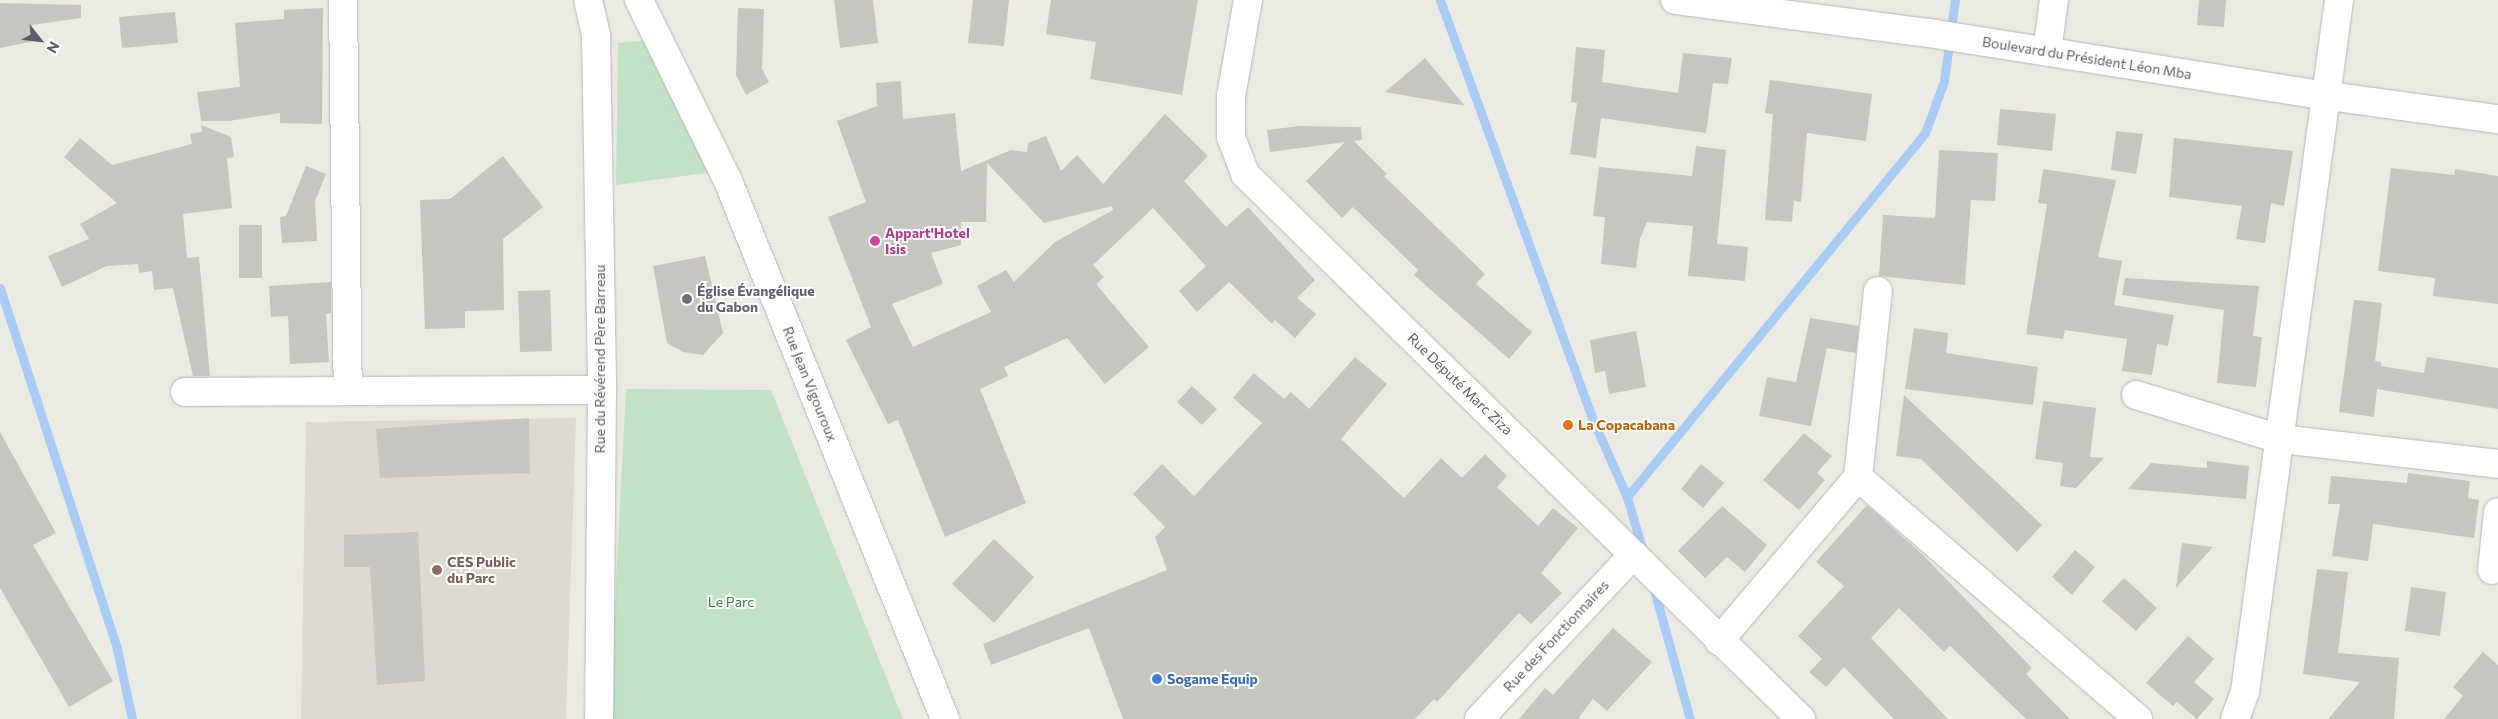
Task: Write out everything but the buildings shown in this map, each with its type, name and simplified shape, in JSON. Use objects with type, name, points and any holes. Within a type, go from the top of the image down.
[{"type":"street","points":[[344,0],[348,391]]},
{"type":"street","name":"Rue du Révérend Père Barreau","points":[[588,0],[596,36],[602,390],[599,719]]},
{"type":"street","name":"Rue Jean Vigouroux","points":[[639,0],[728,181],[945,719]]},
{"type":"street","name":"Rue Député Marc Ziza","points":[[1248,0],[1231,96],[1231,137],[1245,174],[1676,594],[1719,641],[1801,719]]},
{"type":"street","name":"Boulevard du Président Léon Mba","points":[[1676,0],[1929,33],[2329,96],[2498,119]]},
{"type":"street","points":[[2047,51],[2054,0]]},
{"type":"street","points":[[2235,719],[2245,692],[2329,96],[2339,0]]},
{"type":"street","points":[[1719,641],[1858,476],[1878,291]]},
{"type":"street","points":[[184,392],[602,390]]},
{"type":"street","points":[[2136,395],[2280,439],[2498,464]]},
{"type":"street","points":[[1858,476],[2138,719]]},
{"type":"street","points":[[2492,570],[2498,515]]},
{"type":"street","name":"Rue des Fonctionnaires","points":[[1479,719],[1637,557]]},
{"type":"shaded area","name":"CES Public du Parc","points":[[576,418],[566,719],[301,719],[306,422]]},
{"type":"green space","points":[[658,39],[714,172],[616,185],[618,43]]},
{"type":"green space","name":"Le Parc","points":[[626,389],[771,390],[903,719],[609,719]]},
{"type":"waterway","points":[[1440,0],[1592,418],[1627,497]]},
{"type":"waterway","points":[[1643,552],[1627,497],[1925,133],[1944,81],[1955,0]]},
{"type":"waterway","points":[[0,288],[117,649],[132,719]]},
{"type":"waterway","points":[[1653,586],[1690,719]]},
{"type":"place","name":"Appart'Hotel Isis","points":[[875,241]]},
{"type":"place","name":"Église Évangélique du Gabon","points":[[687,299]]},
{"type":"place","name":"La Copacabana","points":[[1568,425]]},
{"type":"place","name":"CES Public du Parc","points":[[437,570]]},
{"type":"place","name":"Sogame Equip","points":[[1157,679]]}]
